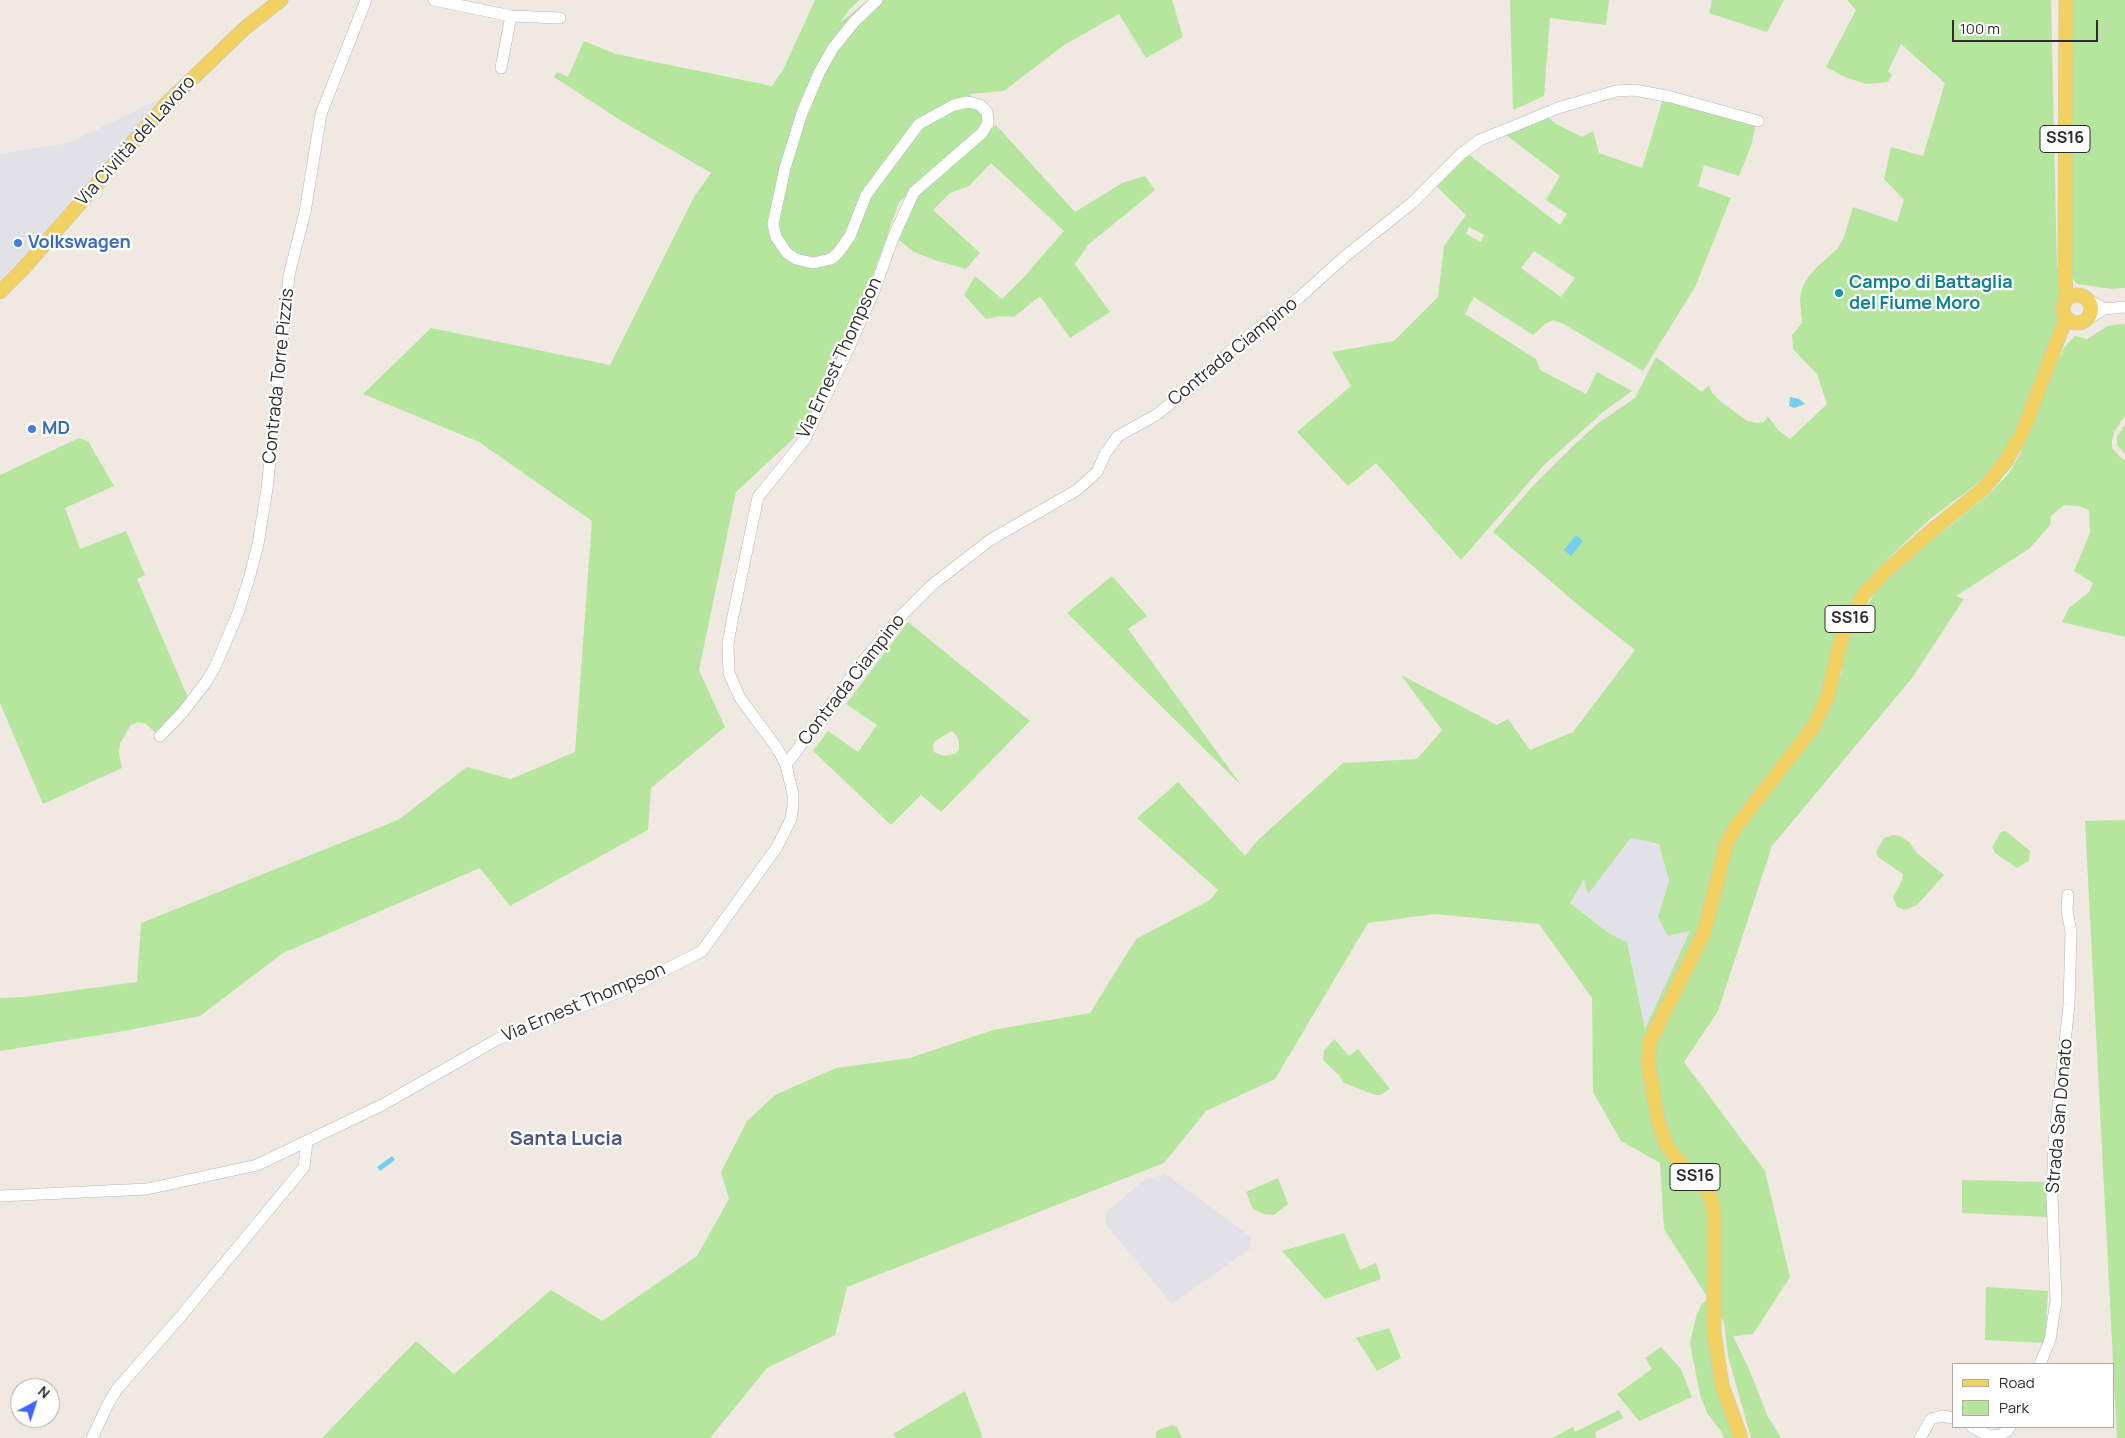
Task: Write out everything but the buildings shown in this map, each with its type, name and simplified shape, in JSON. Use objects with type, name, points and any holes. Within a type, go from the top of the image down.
[{"type":"main road","name":"Via Civiltà del Lavoro","points":[[0,292],[23,269],[167,103],[246,28],[281,0]]},
{"type":"main road","name":"SS16","points":[[1741,1438],[1722,1385],[1714,1333],[1714,1210],[1709,1193],[1699,1180],[1684,1168],[1667,1146],[1658,1121],[1648,1062],[1650,1041],[1704,933],[1726,845],[1735,828],[1814,726],[1827,698],[1841,640],[1863,595],[1888,569],[1995,477],[2006,463],[2023,431],[2056,342],[2077,320],[2092,309],[2077,298],[2065,279],[2066,0]]},
{"type":"main road","name":"SS16","points":[[2077,298],[2063,310],[2077,320]]},
{"type":"street","name":"Contrada Torre Pizzis","points":[[160,736],[183,712],[215,667],[238,613],[249,579],[258,544],[267,489],[289,275],[305,212],[321,114],[366,0]]},
{"type":"street","points":[[434,0],[511,16],[560,18]]},
{"type":"street","name":"Via Ernest Thompson","points":[[0,1196],[146,1189],[258,1165],[382,1105],[498,1039],[632,987],[702,951],[784,836],[791,819],[793,806],[793,794],[786,765],[777,748],[740,698],[729,672],[728,644],[758,497],[805,438],[874,291],[893,238],[914,192],[982,133],[988,123],[987,112],[980,106],[968,102],[954,105],[919,124],[866,195],[850,236],[838,253],[831,259],[813,263],[787,253],[776,237],[773,224],[785,168],[802,113],[819,73],[833,48],[854,22],[877,0]]},
{"type":"street","points":[[502,68],[511,16]]},
{"type":"street","name":"Contrada Ciampino","points":[[786,765],[860,665],[899,618],[932,585],[990,540],[1076,490],[1097,472],[1105,454],[1118,436],[1156,415],[1198,382],[1239,342],[1300,297],[1343,258],[1412,203],[1461,154],[1480,140],[1558,108],[1616,90],[1636,90],[1671,97],[1758,121]]},
{"type":"street","points":[[2077,298],[2105,309]]},
{"type":"street","points":[[2077,320],[2105,309],[2125,307]]},
{"type":"street","name":"Strada San Donato","points":[[2040,1363],[2050,1340],[2056,1301],[2052,1187],[2054,1143],[2069,1005],[2071,932],[2067,910],[2068,895]]},
{"type":"street","points":[[92,1438],[117,1390],[304,1167],[307,1141]]},
{"type":"street","points":[[1920,1438],[1931,1419],[1942,1416],[1952,1418]]},
{"type":"street","points":[[1974,1428],[1990,1436],[2000,1435],[2009,1428]]},
{"type":"shaded area","points":[[158,100],[83,192],[24,258],[0,280],[0,154],[69,143]]},
{"type":"shaded area","points":[[1632,838],[1659,844],[1669,881],[1658,917],[1690,931],[1645,1030],[1627,942],[1610,934],[1570,902],[1584,878],[1588,893]]},
{"type":"shaded area","points":[[1164,1173],[1250,1236],[1251,1248],[1172,1304],[1106,1225],[1105,1213],[1143,1181]]},
{"type":"green space","points":[[815,0],[859,0],[840,23],[868,0],[1172,0],[1183,37],[1146,58],[1119,14],[1064,45],[1004,91],[970,94],[984,116],[983,126],[899,202],[866,295],[807,426],[736,492],[699,670],[725,727],[651,788],[648,830],[510,906],[480,868],[283,953],[200,1016],[124,1031],[0,1051],[0,998],[26,997],[137,982],[141,923],[398,820],[467,767],[511,779],[575,752],[592,521],[479,442],[363,394],[431,328],[610,365],[694,197],[711,173],[620,120],[554,77],[557,72],[568,77],[584,41],[616,54],[772,86],[783,70]]},
{"type":"green space","points":[[1510,0],[1609,0],[1606,25],[1550,18],[1544,96],[1513,110]]},
{"type":"green space","points":[[1712,0],[1784,0],[1767,32],[1709,13]]},
{"type":"green space","points":[[1847,0],[2051,0],[2057,266],[2064,299],[2060,309],[2062,318],[2007,451],[1978,483],[1930,519],[1880,566],[1860,588],[1845,616],[1836,639],[1829,680],[1841,675],[1844,652],[1856,622],[1877,590],[1905,562],[1988,495],[2009,473],[2020,454],[2052,372],[2064,348],[2075,336],[2087,339],[2108,326],[2121,324],[2125,324],[2125,416],[2114,432],[2112,448],[2125,460],[2125,637],[2062,622],[2069,608],[2089,592],[2093,583],[2074,571],[2090,533],[2089,510],[2079,506],[2064,505],[2051,516],[2050,525],[2030,548],[1956,596],[1964,599],[1912,678],[1772,846],[1718,1011],[1684,1062],[1765,1171],[1790,1277],[1753,1334],[1733,1336],[1749,1369],[1767,1415],[1781,1438],[1751,1438],[1728,1356],[1724,1322],[1711,1302],[1736,1438],[1724,1438],[1707,1413],[1700,1395],[1690,1343],[1697,1313],[1708,1298],[1664,1229],[1660,1163],[1621,1141],[1593,1092],[1592,998],[1539,924],[1434,914],[1368,923],[1275,1079],[1206,1111],[1164,1163],[847,1287],[835,1335],[767,1368],[710,1438],[322,1438],[416,1341],[454,1374],[551,1290],[602,1321],[697,1256],[729,1199],[721,1172],[747,1121],[775,1095],[836,1068],[910,1058],[993,1030],[1090,1013],[1136,939],[1210,900],[1218,890],[1137,818],[1178,782],[1245,856],[1257,841],[1343,763],[1417,759],[1442,730],[1401,675],[1497,725],[1508,719],[1530,750],[1573,732],[1635,650],[1577,604],[1493,532],[1531,488],[1570,449],[1597,424],[1635,398],[1656,357],[1702,392],[1709,385],[1711,391],[1719,400],[1747,421],[1764,422],[1768,416],[1778,430],[1790,439],[1827,404],[1817,374],[1793,349],[1792,335],[1802,323],[1800,299],[1802,288],[1816,268],[1838,248],[1844,237],[1853,207],[1897,222],[1904,200],[1884,179],[1891,147],[1923,156],[1945,83],[1901,44],[1888,71],[1892,75],[1888,82],[1866,84],[1845,77],[1826,67],[1856,10]],"holes":[[[1631,838],[1659,844],[1669,881],[1658,917],[1668,936],[1690,931],[1645,1029],[1627,942],[1610,934],[1570,903],[1584,879],[1588,894]]]},
{"type":"green space","points":[[2069,0],[2125,0],[2125,288],[2112,289],[2077,284],[2072,278]]},
{"type":"green space","points":[[1663,99],[1756,125],[1751,146],[1739,176],[1704,165],[1698,186],[1731,198],[1695,287],[1643,371],[1562,323],[1553,320],[1545,324],[1533,335],[1474,297],[1465,314],[1536,359],[1540,370],[1586,394],[1597,372],[1632,391],[1603,412],[1543,466],[1461,560],[1376,463],[1348,486],[1297,432],[1351,386],[1332,352],[1394,341],[1438,297],[1444,246],[1466,215],[1435,185],[1468,154],[1560,225],[1567,214],[1546,200],[1560,176],[1502,132],[1546,115],[1556,124],[1582,137],[1593,131],[1599,153],[1642,168]],"holes":[[[1469,227],[1484,235],[1481,242],[1466,234]],[[1534,251],[1575,278],[1561,297],[1521,268]]]},
{"type":"green space","points":[[996,125],[1075,212],[1122,183],[1145,176],[1155,190],[1088,245],[1075,264],[1110,312],[1070,338],[1040,296],[1014,317],[1002,316],[986,319],[964,295],[975,276],[1002,299],[1064,231],[991,163],[969,186],[950,193],[933,210],[980,253],[966,269],[914,252],[899,240],[919,191]]},
{"type":"green space","points":[[2125,424],[2125,454],[2117,445],[2117,437]]},
{"type":"green space","points":[[79,438],[88,441],[114,486],[65,508],[80,549],[126,531],[145,575],[137,579],[189,700],[156,733],[146,724],[138,722],[131,725],[120,743],[119,753],[122,768],[43,804],[0,703],[0,475]]},
{"type":"green space","points":[[1112,576],[1147,616],[1128,629],[1241,785],[1067,613]]},
{"type":"green space","points":[[908,622],[1030,721],[941,812],[921,795],[891,825],[813,751],[828,731],[858,752],[877,725],[846,704]],"holes":[[[952,731],[958,738],[959,750],[955,754],[943,756],[934,752],[933,745],[935,741]]]},
{"type":"green space","points":[[2125,820],[2125,1438],[2117,1438],[2115,1363],[2113,1363],[2085,821]]},
{"type":"green space","points":[[2006,831],[2030,851],[2029,861],[2017,868],[1996,854],[1992,847],[2001,832]]},
{"type":"green space","points":[[1893,835],[1900,836],[1909,842],[1917,853],[1944,875],[1917,905],[1905,910],[1897,907],[1893,897],[1903,874],[1878,857],[1876,852],[1884,838]]},
{"type":"green space","points":[[1334,1039],[1349,1056],[1358,1049],[1390,1089],[1380,1095],[1375,1095],[1344,1083],[1339,1075],[1323,1060],[1324,1051]]},
{"type":"green space","points":[[1278,1178],[1288,1204],[1274,1215],[1264,1214],[1253,1209],[1246,1192]]},
{"type":"green space","points":[[1962,1180],[2047,1182],[2047,1217],[1962,1213]]},
{"type":"green space","points":[[1344,1233],[1360,1270],[1376,1263],[1381,1279],[1325,1299],[1282,1251]]},
{"type":"green space","points":[[1986,1287],[2048,1291],[2045,1343],[1985,1340]]},
{"type":"green space","points":[[1389,1328],[1401,1358],[1377,1371],[1356,1338]]},
{"type":"green space","points":[[1661,1347],[1681,1369],[1692,1397],[1639,1421],[1617,1394],[1652,1369],[1645,1358]]},
{"type":"green space","points":[[965,1391],[983,1438],[896,1438],[893,1434]]},
{"type":"green space","points":[[1619,1410],[1623,1418],[1595,1432],[1597,1438],[1552,1438],[1573,1427],[1575,1432]]},
{"type":"green space","points":[[1173,1425],[1177,1427],[1182,1438],[1156,1438],[1156,1432]]},
{"type":"water","points":[[1790,397],[1799,399],[1805,404],[1794,408],[1789,406]]},
{"type":"water","points":[[1576,535],[1583,541],[1571,556],[1564,550]]},
{"type":"water","points":[[392,1156],[395,1160],[380,1171],[377,1167]]},
{"type":"place","name":"Volkswagen","points":[[18,243]]},
{"type":"place","name":"Campo di Battaglia del Fiume Moro","points":[[1839,293]]},
{"type":"place","name":"MD","points":[[32,429]]},
{"type":"district","name":"Santa Lucia","points":[[566,1139]]}]
